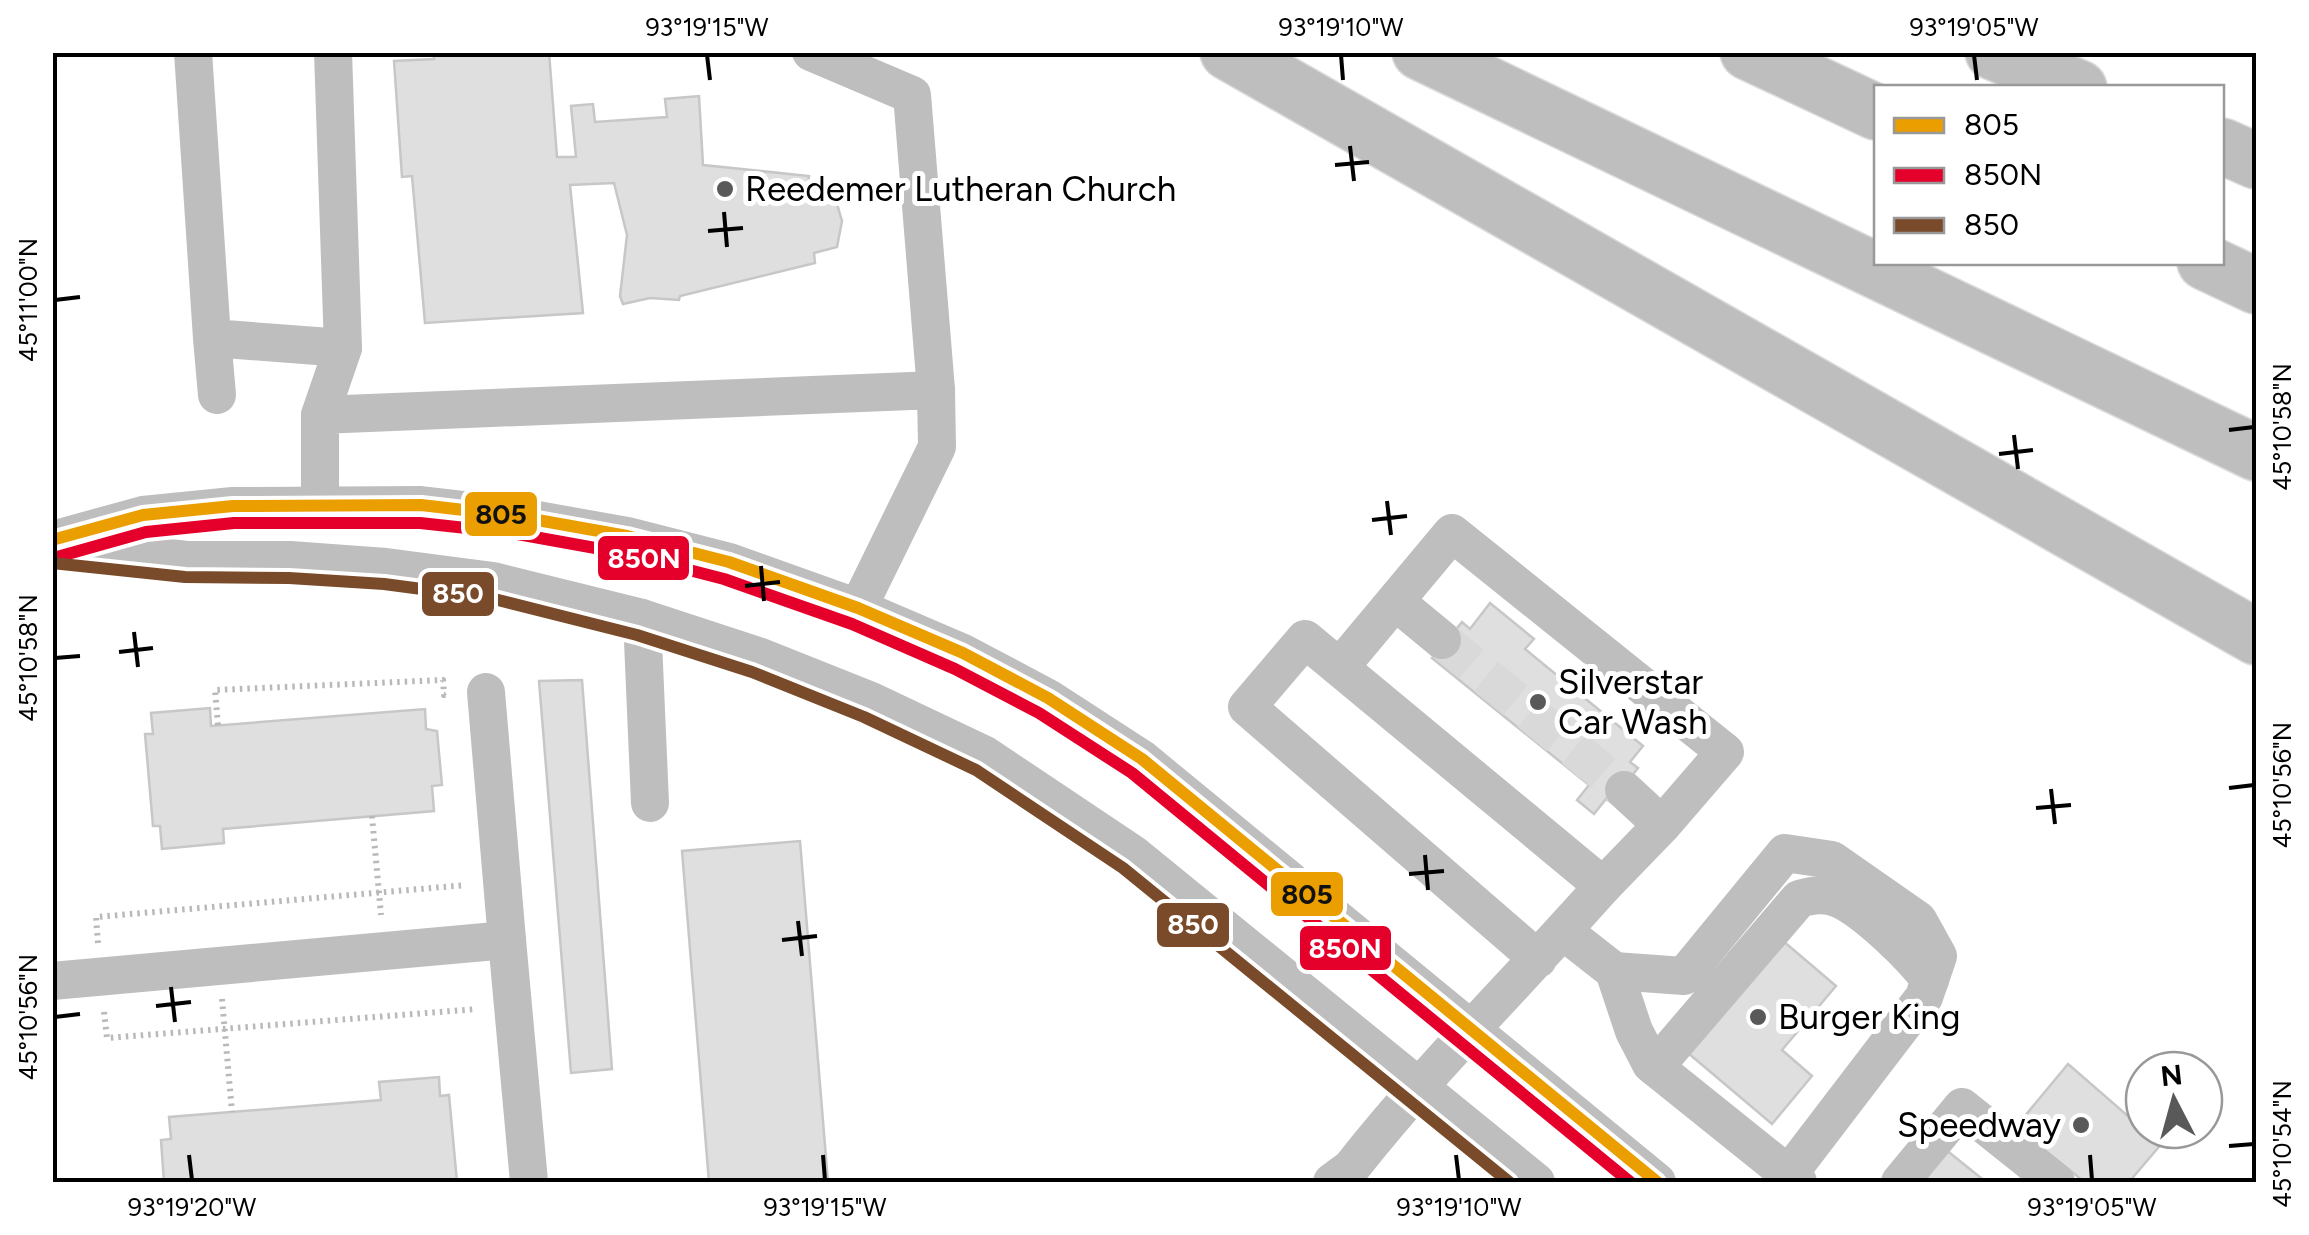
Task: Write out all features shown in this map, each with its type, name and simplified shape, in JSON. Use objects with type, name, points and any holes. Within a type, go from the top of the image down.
[{"type":"highway","points":[[1228,52],[2256,638]]},
{"type":"highway","points":[[1420,52],[2256,453]]},
{"type":"highway","points":[[1748,52],[1874,111]]},
{"type":"highway","points":[[1994,52],[2072,85]]},
{"type":"highway","points":[[2224,147],[2256,160]]},
{"type":"highway","points":[[2211,265],[2256,286]]},
{"type":"street","points":[[193,52],[217,395]]},
{"type":"street","points":[[320,504],[320,415],[344,348],[333,52]]},
{"type":"street","points":[[811,52],[912,94],[936,390],[937,447],[858,608]]},
{"type":"street","points":[[212,338],[344,348]]},
{"type":"street","points":[[320,415],[936,390]]},
{"type":"street","points":[[52,543],[143,514],[233,506],[421,506],[515,516],[627,536],[728,562],[858,608],[962,653],[1048,698],[1142,759],[1657,1182]]},
{"type":"street","points":[[1340,667],[1452,533],[1725,752],[1662,825],[1470,1028],[1343,1178]]},
{"type":"street","points":[[52,543],[187,560],[290,560],[386,566],[493,581],[642,618],[758,656],[839,688],[984,754],[1133,854],[1536,1182]]},
{"type":"street","points":[[1396,602],[1442,640]]},
{"type":"street","points":[[642,618],[650,803]]},
{"type":"street","points":[[1538,959],[1246,707],[1306,639],[1603,886]]},
{"type":"street","points":[[486,692],[529,1182]]},
{"type":"street","points":[[1624,790],[1662,825]]},
{"type":"street","points":[[1564,931],[1614,971],[1634,1031],[1655,1067],[1793,1178],[1924,997],[1938,956],[1918,920],[1832,860],[1785,853],[1684,976],[1614,971]]},
{"type":"street","points":[[1655,1067],[1799,898],[1818,894],[1839,899],[1910,954],[1930,980]]},
{"type":"street","points":[[52,981],[507,940]]},
{"type":"street","points":[[1900,1182],[1962,1107],[2056,1182]]},
{"type":"path","points":[[218,726],[215,690],[442,680],[444,695],[486,692]]},
{"type":"path","points":[[372,816],[384,951]]},
{"type":"path","points":[[99,954],[96,917],[502,882]]},
{"type":"path","points":[[219,966],[232,1112]]},
{"type":"path","points":[[104,1006],[107,1038],[513,1006]]},
{"type":"building","name":"Reedemer Lutheran Church","points":[[434,52],[549,52],[557,157],[576,157],[571,106],[593,104],[595,122],[667,117],[665,99],[699,96],[703,165],[809,176],[808,185],[832,187],[842,221],[837,247],[814,253],[815,263],[680,296],[679,300],[650,298],[623,304],[620,296],[627,235],[614,183],[570,185],[583,313],[425,323],[412,176],[402,177],[394,61],[434,59]]},
{"type":"building","name":"Silverstar Car Wash","points":[[1490,603],[1534,639],[1525,649],[1643,746],[1630,762],[1638,768],[1611,802],[1606,799],[1594,814],[1577,800],[1589,785],[1432,658],[1462,622],[1470,629]]},
{"type":"building","points":[[582,680],[612,1069],[571,1073],[539,681]]},
{"type":"building","points":[[210,708],[211,726],[425,709],[426,729],[437,731],[442,785],[432,786],[434,811],[223,829],[224,843],[162,849],[160,826],[153,826],[145,734],[153,734],[151,713]]},
{"type":"building","points":[[800,841],[828,1182],[709,1182],[682,851]]},
{"type":"building","name":"Burger King","points":[[1776,935],[1836,986],[1782,1050],[1812,1076],[1772,1124],[1681,1047]]},
{"type":"building","name":"Speedway","points":[[2068,1064],[2124,1113],[2124,1150],[2156,1150],[2129,1182],[2082,1180],[2027,1136],[2027,1129],[2019,1123]]},
{"type":"building","points":[[439,1077],[440,1096],[449,1095],[457,1182],[164,1182],[161,1140],[171,1139],[169,1117],[381,1100],[379,1082]]},
{"type":"building","points":[[1945,1149],[1986,1182],[1917,1182]]},
{"type":"tunnel","points":[[1442,640],[1624,790]]},
{"type":"transit line","name":"805","points":[[52,540],[143,515],[233,506],[421,505],[515,516],[627,536],[729,562],[858,608],[963,653],[1048,698],[1142,759],[1657,1182]]},
{"type":"transit line","name":"850N","points":[[57,557],[146,532],[234,523],[420,523],[512,533],[623,553],[724,579],[852,624],[955,669],[1039,713],[1132,773],[1630,1182]]},
{"type":"transit line","name":"850","points":[[52,563],[185,577],[384,584],[490,598],[637,635],[752,672],[864,717],[976,770],[1123,868],[1509,1182]]},
{"type":"place","name":"Reedemer Lutheran Church","points":[[725,189]]},
{"type":"place","name":"Silverstar Car Wash","points":[[1538,702]]},
{"type":"place","name":"Burger King","points":[[1758,1017]]},
{"type":"place","name":"Speedway","points":[[2081,1125]]}]
